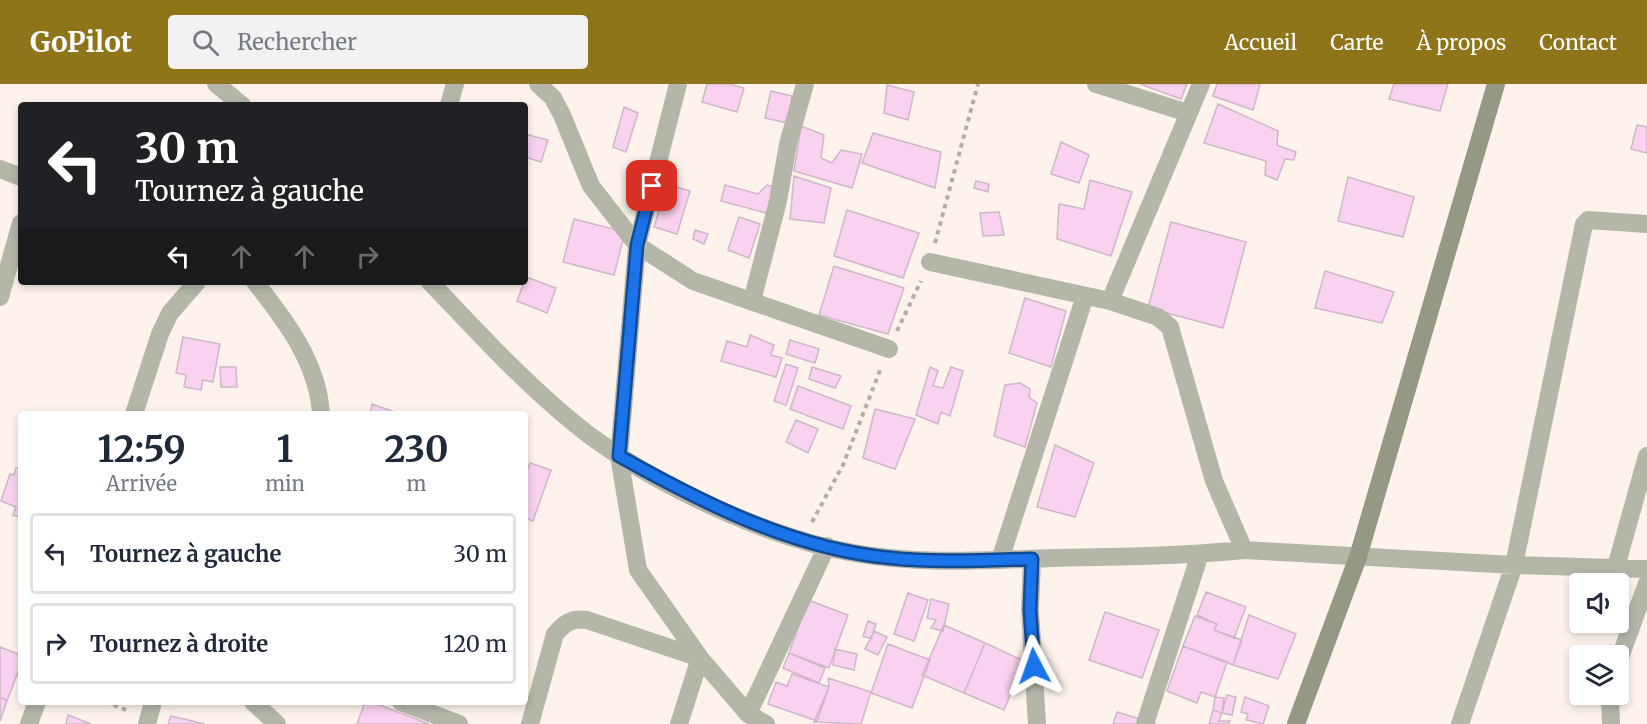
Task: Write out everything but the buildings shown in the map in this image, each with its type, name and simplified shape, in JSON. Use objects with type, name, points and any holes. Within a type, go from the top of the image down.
[{"type":"street","points":[[216,84],[238,102]]},
{"type":"street","points":[[450,102],[455,84]]},
{"type":"street","points":[[538,84],[553,98],[562,115],[591,186],[637,245],[693,281],[889,349]]},
{"type":"street","points":[[678,84],[637,245],[619,456],[638,570],[700,658],[748,714],[766,724]]},
{"type":"street","points":[[752,301],[778,201],[788,144],[806,84]]},
{"type":"street","points":[[1096,84],[1188,113]]},
{"type":"street","points":[[1110,301],[1201,84]]},
{"type":"street","points":[[1296,724],[1358,557],[1496,84]]},
{"type":"street","points":[[0,169],[18,176]]},
{"type":"street","points":[[1460,724],[1514,565],[1584,224],[1588,220],[1647,224]]},
{"type":"street","points":[[0,297],[18,234]]},
{"type":"street","points":[[930,262],[1110,301],[1158,317],[1170,327],[1214,481],[1244,550]]},
{"type":"street","points":[[135,411],[160,334],[170,313],[194,285]]},
{"type":"street","points":[[257,285],[291,328],[320,394],[321,411]]},
{"type":"street","points":[[433,285],[562,414],[619,456],[687,494],[761,527],[851,553],[891,559],[1000,560],[1200,554],[1244,550],[1514,565],[1647,569]]},
{"type":"street","points":[[1000,560],[1085,296]]},
{"type":"street","points":[[1616,567],[1647,456]]},
{"type":"street","points":[[748,714],[827,546]]},
{"type":"street","points":[[1145,724],[1200,554]]},
{"type":"street","points":[[1032,559],[1030,610],[1037,724]]},
{"type":"street","points":[[1625,645],[1647,583]]},
{"type":"street","points":[[530,724],[555,634],[565,623],[575,618],[700,658]]},
{"type":"street","points":[[679,724],[700,658]]},
{"type":"street","points":[[29,724],[36,705]]},
{"type":"street","points":[[256,705],[278,724]]},
{"type":"street","points":[[409,705],[459,724]]},
{"type":"street","points":[[1610,705],[1611,724]]},
{"type":"path","points":[[803,539],[843,465],[889,349],[930,262],[978,84]]},
{"type":"path","points":[[115,705],[149,715]]},
{"type":"route","points":[[652,186],[637,245],[619,456],[687,494],[761,527],[851,553],[891,559],[1032,559],[1030,610],[1034,666]]}]
